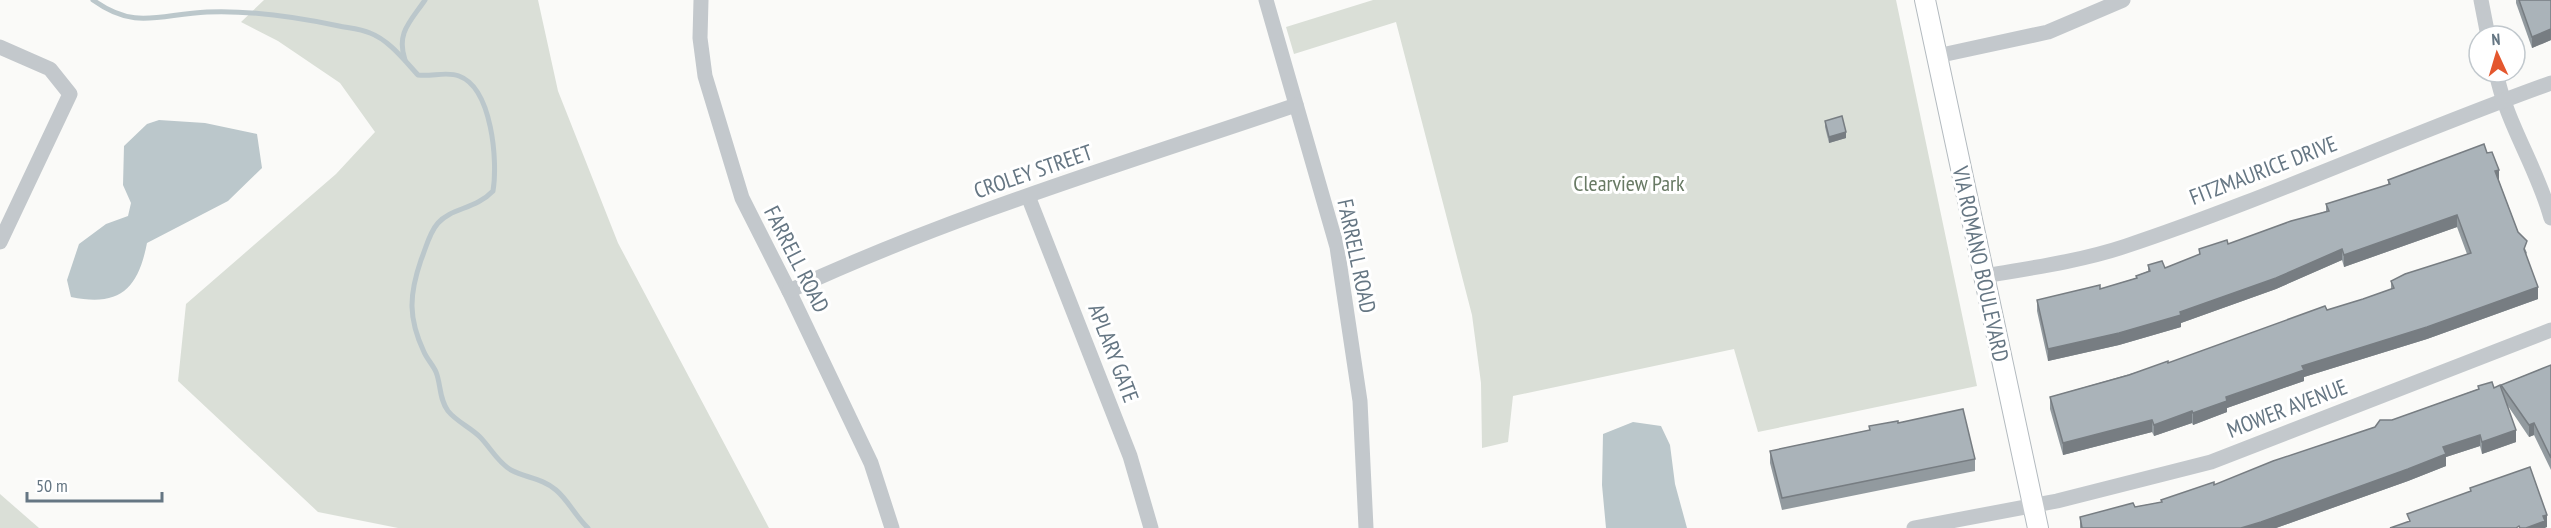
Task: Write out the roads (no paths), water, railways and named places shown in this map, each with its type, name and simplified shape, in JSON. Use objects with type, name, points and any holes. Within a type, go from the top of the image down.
[{"type":"street","name":"FARRELL ROAD","points":[[701,0],[700,38],[705,76],[742,198],[871,463],[892,528]]},
{"type":"street","name":"FARRELL ROAD","points":[[1266,0],[1337,247],[1360,400],[1366,528]]},
{"type":"street","name":"VIA ROMANO BOULEVARD","points":[[1925,0],[2038,528]]},
{"type":"street","points":[[1937,56],[2048,32],[2123,0]]},
{"type":"street","points":[[2481,0],[2486,24]]},
{"type":"street","points":[[0,47],[50,69],[70,94],[0,242]]},
{"type":"street","name":"FITZMAURICE DRIVE","points":[[1984,276],[2057,263],[2125,246],[2334,168],[2551,83]]},
{"type":"street","points":[[2498,84],[2502,101],[2525,149],[2551,218]]},
{"type":"street","name":"CROLEY STREET","points":[[789,291],[867,254],[1028,196],[1296,105]]},
{"type":"street","name":"APLARY GATE","points":[[1028,196],[1130,456],[1151,528]]},
{"type":"street","name":"MOWER AVENUE","points":[[1914,528],[2057,501],[2211,462],[2551,330]]},
{"type":"waterway","points":[[93,0],[122,15],[136,18],[207,12],[240,12],[290,17],[359,30],[384,41],[418,75],[454,75],[470,83],[486,110],[490,127],[494,162],[493,191],[479,201],[443,218],[432,231],[414,284],[412,306],[415,328],[424,352],[438,377],[443,402],[448,411],[480,437],[506,467],[556,490],[588,528]]},
{"type":"waterway","points":[[405,60],[403,35],[425,0]]},
{"type":"park label","name":"Clearview Park","points":[[1629,183]]}]
